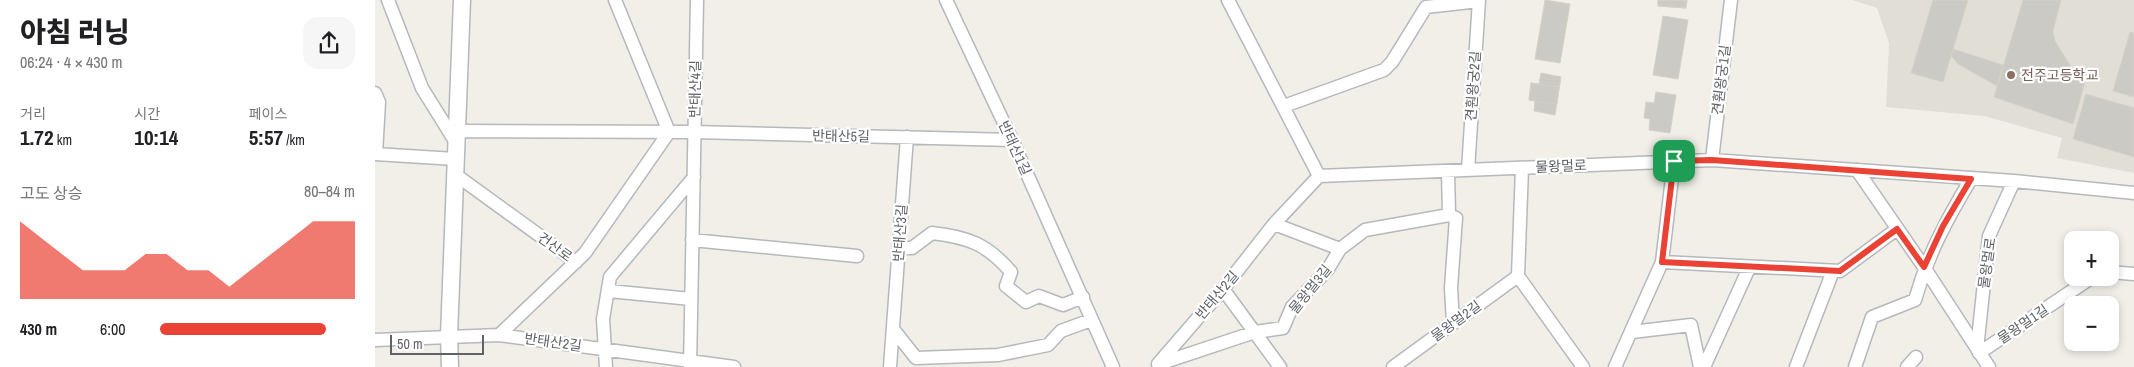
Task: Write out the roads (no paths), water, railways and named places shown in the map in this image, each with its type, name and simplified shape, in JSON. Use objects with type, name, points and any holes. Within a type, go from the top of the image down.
[{"type":"street","points":[[388,0],[422,88],[455,136]]},
{"type":"street","points":[[450,367],[449,336],[455,136],[463,0]]},
{"type":"street","points":[[576,262],[585,253],[669,132],[615,0]]},
{"type":"street","name":"반태산4길","points":[[690,364],[697,0]]},
{"type":"street","name":"반태산1길","points":[[946,0],[1012,140],[1113,367]]},
{"type":"street","points":[[1228,0],[1319,176]]},
{"type":"street","name":"견훤왕궁1길","points":[[1712,160],[1731,0]]},
{"type":"street","name":"견훤왕궁2길","points":[[1284,106],[1384,70],[1392,62],[1401,44],[1426,8],[1479,1],[1468,170]]},
{"type":"street","points":[[375,93],[379,102],[375,154],[455,167]]},
{"type":"street","name":"반태산5길","points":[[455,136],[694,132],[1012,140]]},
{"type":"street","name":"반태산3길","points":[[890,367],[907,137]]},
{"type":"street","name":"물왕멀로","points":[[1319,176],[1712,160],[2014,181],[2134,193]]},
{"type":"street","points":[[1615,367],[1662,262],[1674,161]]},
{"type":"street","name":"건산로","points":[[455,167],[576,262],[499,335]]},
{"type":"street","points":[[1522,168],[1518,276],[1583,367]]},
{"type":"street","points":[[1857,170],[1924,267],[1989,367]]},
{"type":"street","points":[[1448,171],[1449,215],[1456,218],[1451,288],[1453,323]]},
{"type":"street","name":"반태산2길","points":[[1157,365],[1223,289],[1274,224],[1319,176]]},
{"type":"street","points":[[605,367],[606,350],[603,319],[611,278],[694,177]]},
{"type":"street","points":[[1855,367],[1872,317],[1915,300],[1924,267],[1943,226],[1971,179]]},
{"type":"street","name":"물왕멀로","points":[[1978,351],[1989,236],[2014,181]]},
{"type":"street","name":"물왕멀3길","points":[[1236,339],[1255,332],[1283,328],[1291,307],[1328,269],[1340,249],[1365,230],[1449,215]]},
{"type":"street","points":[[1274,224],[1340,249]]},
{"type":"street","points":[[1662,262],[1749,268],[1840,271],[1897,229]]},
{"type":"street","points":[[899,248],[912,248],[932,233],[962,236],[997,256],[1011,272],[1005,286],[1026,302],[1039,296],[1063,305],[1083,297]]},
{"type":"street","points":[[692,240],[857,256]]},
{"type":"street","points":[[1704,367],[1749,268]]},
{"type":"street","points":[[1797,367],[1833,271]]},
{"type":"street","points":[[2119,273],[2134,274]]},
{"type":"street","name":"물왕멀2길","points":[[1393,367],[1518,276]]},
{"type":"street","name":"물왕멀1길","points":[[1978,351],[2079,286]]},
{"type":"street","points":[[1223,289],[1280,367]]},
{"type":"street","points":[[609,291],[691,298]]},
{"type":"street","points":[[893,329],[916,358],[998,355],[1048,344],[1061,331],[1091,320]]},
{"type":"street","points":[[1632,332],[1691,325],[1700,367]]},
{"type":"street","points":[[375,340],[499,335]]},
{"type":"street","name":"반태산2길","points":[[499,335],[690,364],[734,367]]},
{"type":"street","name":"반태산2길","points":[[1157,365],[1236,339]]},
{"type":"street","points":[[1907,367],[1916,357]]},
{"type":"place","name":"전주고등학교","points":[[2011,75]]}]
